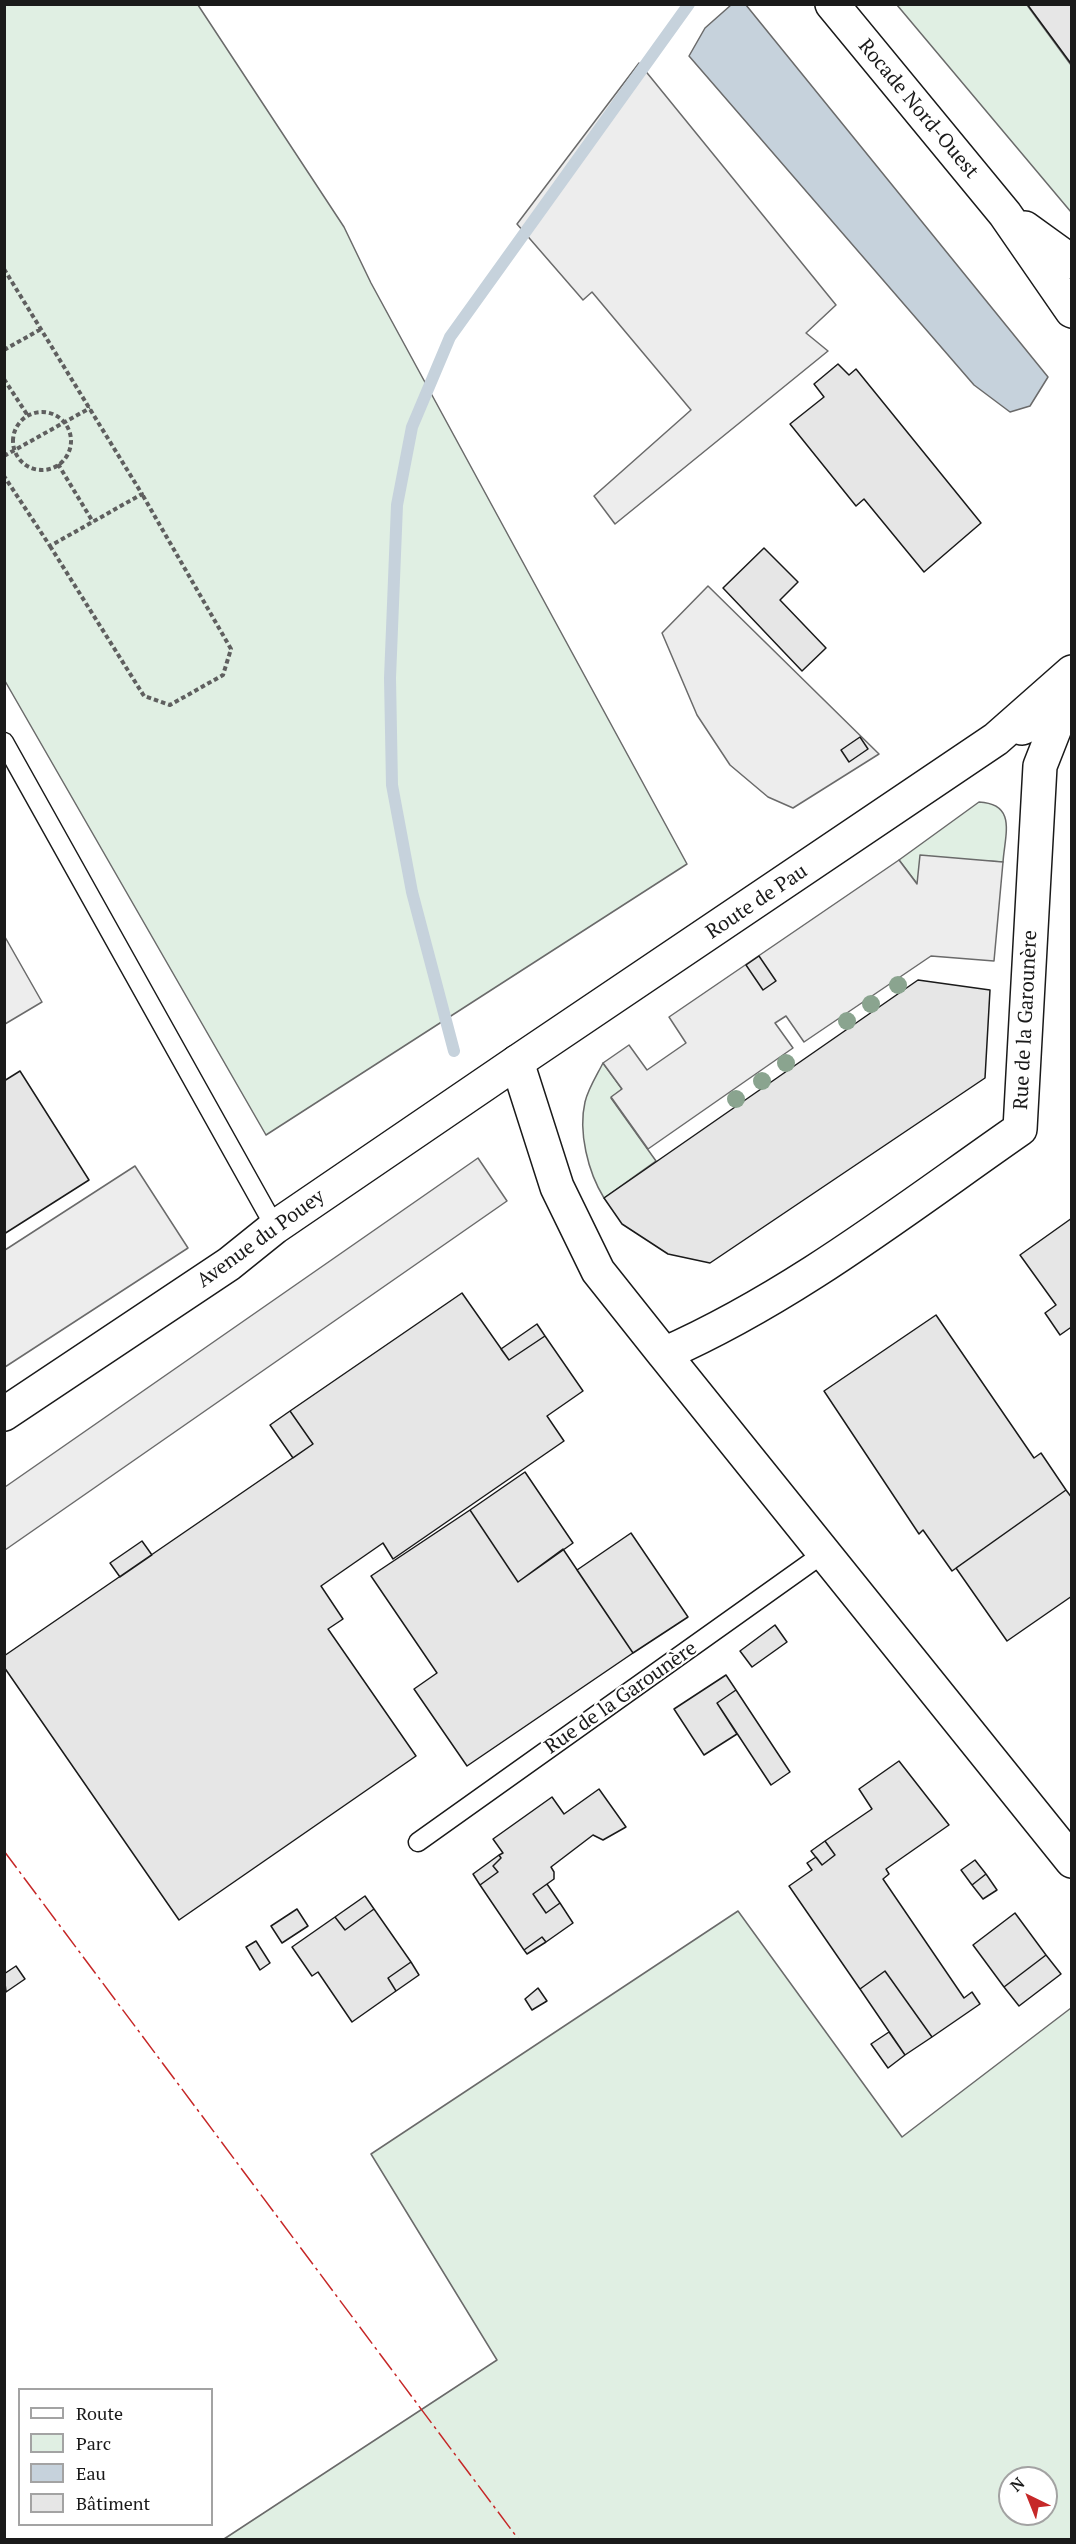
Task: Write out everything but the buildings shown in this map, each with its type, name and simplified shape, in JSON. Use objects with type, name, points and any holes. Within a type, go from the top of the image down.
[{"type":"main road","name":"Rocade Nord-Ouest","points":[[832,4],[1005,214],[1071,311]]},
{"type":"main road","name":"Rocade Nord-Ouest","points":[[1005,214],[1071,262]]},
{"type":"main road","name":"Route de Pau","points":[[517,1062],[996,739],[1071,672]]},
{"type":"main road","name":"Route de Pau","points":[[996,739],[1067,708]]},
{"type":"main road","name":"Rue de la Garounère","points":[[664,1354],[714,1332],[814,1273],[1020,1129],[1040,766],[1067,708]]},
{"type":"main road","points":[[517,1062],[557,1187],[598,1271],[1071,1861]]},
{"type":"main road","name":"Avenue du Pouey","points":[[4,1414],[229,1264],[275,1227],[517,1062]]},
{"type":"lane","points":[[4,742],[275,1227]]},
{"type":"lane","name":"Rue de la Garounère","points":[[418,1842],[824,1553]]},
{"type":"path","points":[[4,269],[142,494],[231,649],[223,675],[170,705],[144,696],[4,476]]},
{"type":"path","points":[[4,350],[41,328]]},
{"type":"path","points":[[4,379],[28,416]]},
{"type":"path","points":[[4,456],[90,408]]},
{"type":"path","points":[[45,412],[64,421],[71,434],[70,450],[65,460],[50,470],[34,470],[22,463],[15,451],[15,432],[28,416],[45,412]]},
{"type":"path","points":[[58,464],[93,522]]},
{"type":"path","points":[[50,546],[142,494]]},
{"type":"green space","points":[[4,5],[198,5],[344,227],[371,283],[687,864],[266,1135],[5,681]]},
{"type":"green space","points":[[897,5],[1027,5],[1071,65],[1071,212]]},
{"type":"green space","points":[[979,802],[991,804],[1004,814],[1006,831],[1003,862],[986,861],[918,885],[899,860]]},
{"type":"green space","points":[[603,1063],[622,1089],[611,1098],[656,1161],[604,1198],[589,1164],[583,1126],[586,1097]]},
{"type":"green space","points":[[738,1911],[902,2137],[1071,2008],[1071,2539],[224,2539],[497,2360],[371,2154]]},
{"type":"shaded area","points":[[639,63],[836,305],[806,333],[828,351],[615,524],[594,496],[691,410],[592,292],[583,300],[517,224]]},
{"type":"shaded area","points":[[708,586],[879,754],[793,808],[768,797],[730,765],[697,715],[662,633]]},
{"type":"shaded area","points":[[920,855],[1003,862],[994,961],[931,956],[804,1042],[786,1016],[775,1023],[793,1048],[648,1149],[611,1097],[622,1089],[603,1063],[629,1045],[647,1070],[686,1043],[669,1017],[899,860],[917,884]]},
{"type":"shaded area","points":[[5,937],[42,1002],[4,1024]]},
{"type":"shaded area","points":[[478,1158],[507,1201],[5,1550],[5,1487]]},
{"type":"shaded area","points":[[135,1166],[188,1248],[5,1367],[5,1250]]},
{"type":"water","points":[[731,5],[746,5],[1048,377],[1030,406],[1010,412],[974,385],[689,56],[705,28]]},
{"type":"waterway","points":[[454,1051],[412,892],[392,785],[390,678],[397,505],[412,427],[450,337],[689,4]]},
{"type":"power","points":[[4,1851],[519,2540]]}]
